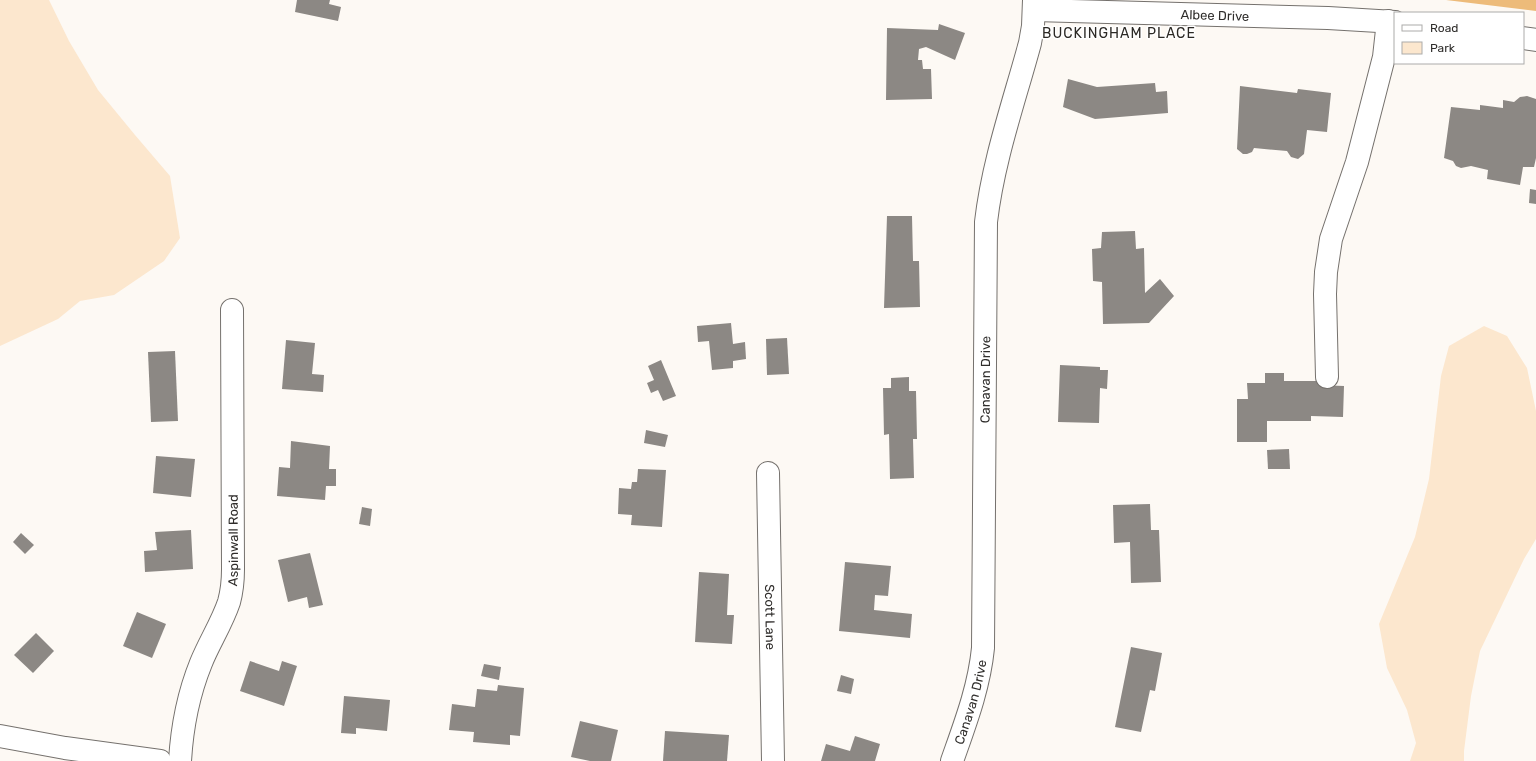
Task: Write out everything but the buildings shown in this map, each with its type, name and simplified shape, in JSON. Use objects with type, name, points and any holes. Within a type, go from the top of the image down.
[{"type":"street","name":"Albee Drive","points":[[1034,5],[1392,22]]},
{"type":"street","name":"Canavan Drive","points":[[952,761],[979,679],[983,648],[986,222],[988,199],[998,155],[1030,42],[1034,5]]},
{"type":"street","points":[[1327,377],[1325,294],[1326,272],[1331,239],[1357,162],[1392,22]]},
{"type":"street","points":[[1524,38],[1536,40]]},
{"type":"street","name":"Aspinwall Road","points":[[180,761],[183,725],[190,692],[201,662],[224,616],[232,586],[234,569],[232,310]]},
{"type":"street","name":"Scott Lane","points":[[768,473],[773,761]]},
{"type":"street","points":[[0,736],[58,747],[160,761]]},
{"type":"green space","points":[[0,0],[49,0],[69,41],[98,90],[170,176],[180,238],[164,261],[114,295],[80,301],[58,319],[0,346]]},
{"type":"green space","points":[[1484,326],[1507,336],[1527,368],[1536,411],[1536,539],[1524,559],[1480,651],[1471,696],[1464,761],[1410,761],[1416,743],[1407,710],[1387,668],[1379,624],[1415,537],[1429,479],[1441,376],[1449,346]]},
{"type":"shaded area","points":[[1446,0],[1536,0],[1536,11]]},
{"type":"district","name":"BUCKINGHAM PLACE","points":[[1119,33]]}]
